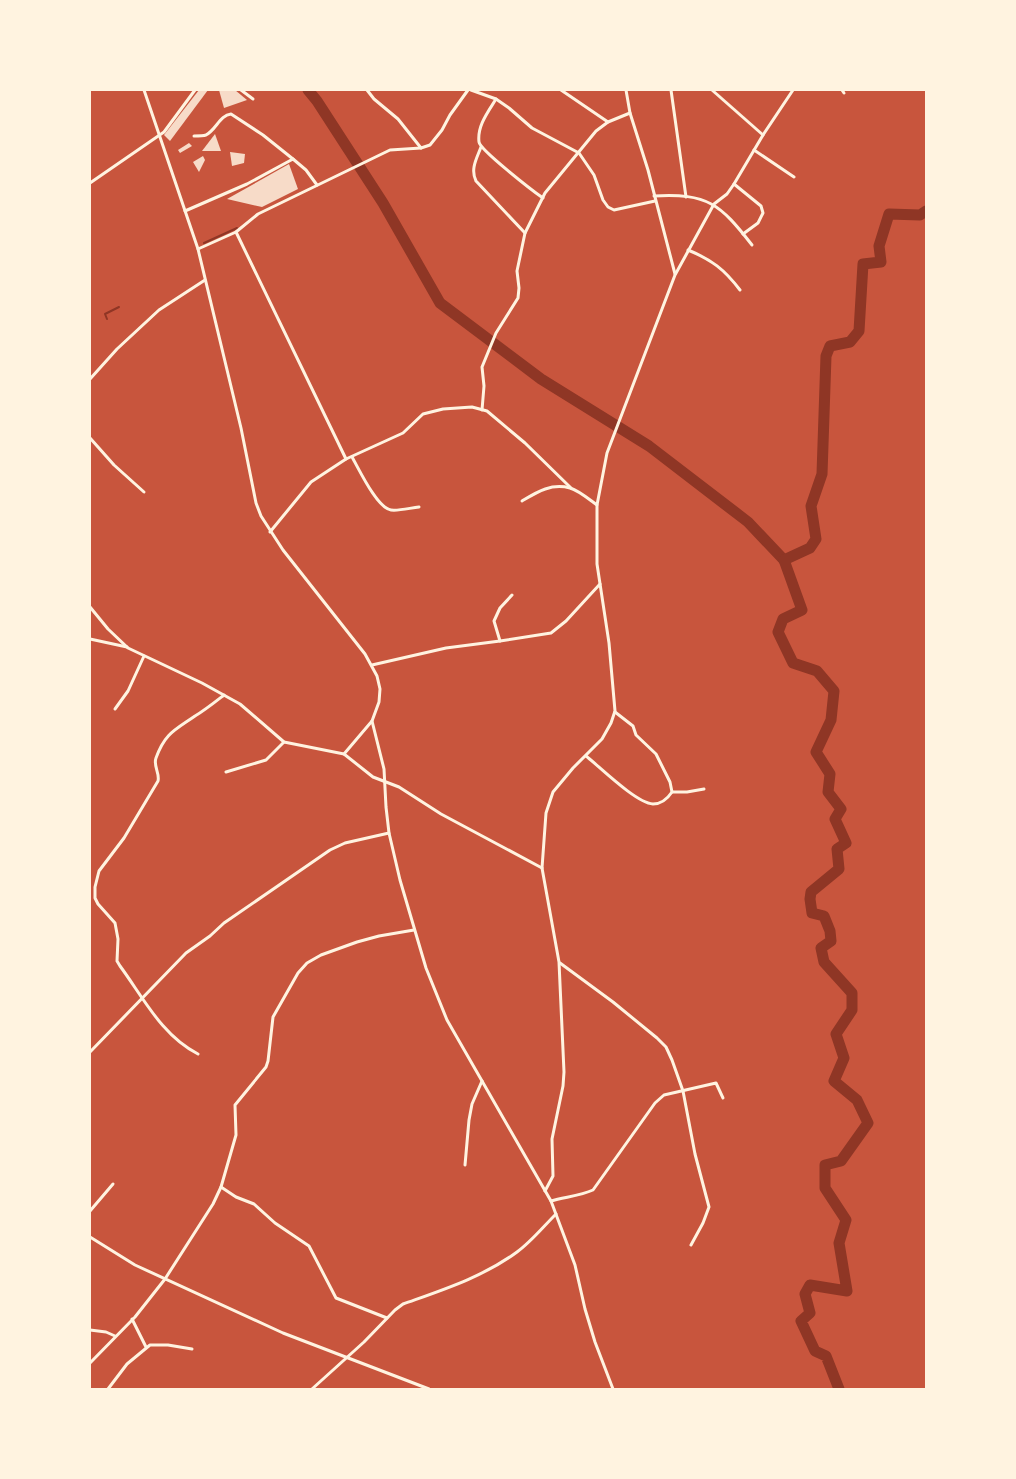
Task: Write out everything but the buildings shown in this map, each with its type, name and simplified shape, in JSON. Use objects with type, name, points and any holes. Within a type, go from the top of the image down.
[{"type":"street","points":[[144,90],[198,249],[241,428],[256,503],[261,516],[270,532],[365,654],[377,676],[380,689],[379,702],[372,721],[344,754]]},
{"type":"street","points":[[90,183],[159,135],[169,126],[195,90]]},
{"type":"street","points":[[241,90],[253,99]]},
{"type":"street","points":[[367,90],[374,99],[398,119],[421,148]]},
{"type":"street","points":[[198,249],[236,232],[258,214],[390,150],[421,148],[430,145],[469,90],[496,99],[532,128],[579,153],[594,175],[599,191],[608,207],[614,210],[655,201]]},
{"type":"street","points":[[561,90],[608,122]]},
{"type":"street","points":[[626,90],[630,113],[643,154],[675,275]]},
{"type":"street","points":[[671,90],[686,196]]},
{"type":"street","points":[[712,90],[763,135]]},
{"type":"street","points":[[545,1191],[553,1176],[552,1139],[564,1072],[559,962],[542,868],[546,813],[548,802],[553,792],[602,739],[615,711],[609,643],[596,547],[597,505],[606,453],[675,275],[714,204],[727,194],[734,184],[793,90]]},
{"type":"street","points":[[496,99],[481,125],[479,138],[481,148],[474,166],[474,176],[476,181],[525,233]]},
{"type":"street","points":[[482,410],[484,386],[482,367],[496,333],[518,298],[517,271],[525,233],[545,193],[596,132],[608,122],[630,113]]},
{"type":"street","points":[[194,136],[205,135],[225,116],[231,114],[263,134],[306,170],[317,185]]},
{"type":"street","points":[[481,148],[504,165],[522,183],[543,198]]},
{"type":"street","points":[[754,150],[794,177]]},
{"type":"street","points":[[186,211],[246,184],[293,159]]},
{"type":"street","points":[[734,184],[761,206],[764,213],[758,223],[743,234]]},
{"type":"street","points":[[654,196],[686,196],[714,204],[729,216],[752,246]]},
{"type":"street","points":[[236,232],[346,460]]},
{"type":"street","points":[[688,250],[718,265],[740,290]]},
{"type":"street","points":[[90,378],[117,349],[159,310],[205,280]]},
{"type":"street","points":[[270,532],[311,482],[346,460],[403,433],[423,414],[443,409],[472,407],[487,411],[518,437],[571,488],[597,505]]},
{"type":"street","points":[[90,438],[144,492]]},
{"type":"street","points":[[352,457],[371,491],[383,506],[390,510],[419,507]]},
{"type":"street","points":[[522,501],[548,487],[571,488]]},
{"type":"street","points":[[372,665],[446,648],[547,634],[556,630],[566,621],[600,584]]},
{"type":"street","points":[[500,642],[494,621],[500,608],[512,595]]},
{"type":"street","points":[[90,606],[108,629],[128,648]]},
{"type":"street","points":[[90,639],[128,648],[224,695],[240,704],[284,742],[344,754],[368,773],[399,787],[441,814],[542,868]]},
{"type":"street","points":[[115,709],[128,691],[144,656]]},
{"type":"street","points":[[95,898],[95,887],[100,871],[124,838],[158,781],[159,777],[155,759],[166,738],[175,728],[195,717],[224,695]]},
{"type":"street","points":[[615,711],[633,726],[636,735],[656,754],[670,782],[672,792]]},
{"type":"street","points":[[372,721],[379,745],[385,781],[389,833],[414,930],[438,999],[463,1049],[551,1202],[575,1265],[595,1342],[613,1389]]},
{"type":"street","points":[[226,772],[266,760],[284,742]]},
{"type":"street","points":[[586,756],[631,794],[645,802],[659,803],[672,792],[704,790]]},
{"type":"street","points":[[90,1052],[186,954],[224,923],[330,850],[345,843],[389,833]]},
{"type":"street","points":[[90,893],[115,923],[118,939],[118,961],[143,999],[162,1026],[182,1044],[198,1054]]},
{"type":"street","points":[[90,1363],[132,1320],[165,1279],[214,1204],[221,1187],[236,1135],[235,1104],[266,1067],[273,1017],[298,973],[307,963],[343,946],[379,936],[414,930]]},
{"type":"street","points":[[559,962],[666,1047],[683,1091],[694,1154],[709,1207],[704,1223],[691,1245]]},
{"type":"street","points":[[465,1165],[470,1112],[482,1081]]},
{"type":"street","points":[[551,1202],[568,1196],[585,1194],[592,1190],[659,1098],[664,1095],[716,1083],[723,1098]]},
{"type":"street","points":[[90,1211],[113,1184]]},
{"type":"street","points":[[221,1187],[236,1197],[254,1204],[275,1223],[309,1246],[336,1298],[387,1318]]},
{"type":"street","points":[[312,1389],[404,1304],[470,1279],[500,1264],[527,1244],[556,1214]]},
{"type":"street","points":[[90,1237],[118,1256],[283,1333],[428,1389]]},
{"type":"street","points":[[132,1320],[146,1347]]},
{"type":"street","points":[[90,1330],[106,1332],[115,1336]]},
{"type":"street","points":[[108,1389],[127,1364],[146,1347],[154,1344],[192,1349]]},
{"type":"waterway","points":[[308,90],[383,203],[440,303],[541,379],[649,446],[748,522],[784,560]]},
{"type":"waterway","points":[[839,1389],[826,1356],[815,1351],[801,1321],[810,1313],[805,1294],[810,1285],[847,1291],[839,1243],[846,1220],[825,1188],[825,1165],[841,1161],[868,1123],[857,1100],[834,1081],[844,1058],[836,1034],[852,1010],[852,993],[824,962],[821,948],[831,941],[830,931],[824,916],[812,913],[810,899],[811,892],[839,869],[837,849],[846,843],[835,819],[841,809],[828,792],[830,774],[816,752],[831,720],[834,691],[817,671],[793,663],[778,632],[783,619],[802,610],[784,560],[810,548],[816,539],[811,506],[822,474],[826,356],[830,346],[850,342],[859,331],[863,264],[881,262],[879,246],[889,214],[920,215],[926,211]]},
{"type":"waterway","points":[[204,243],[237,228]]},
{"type":"waterway","points":[[107,319],[105,314],[119,307]]}]
